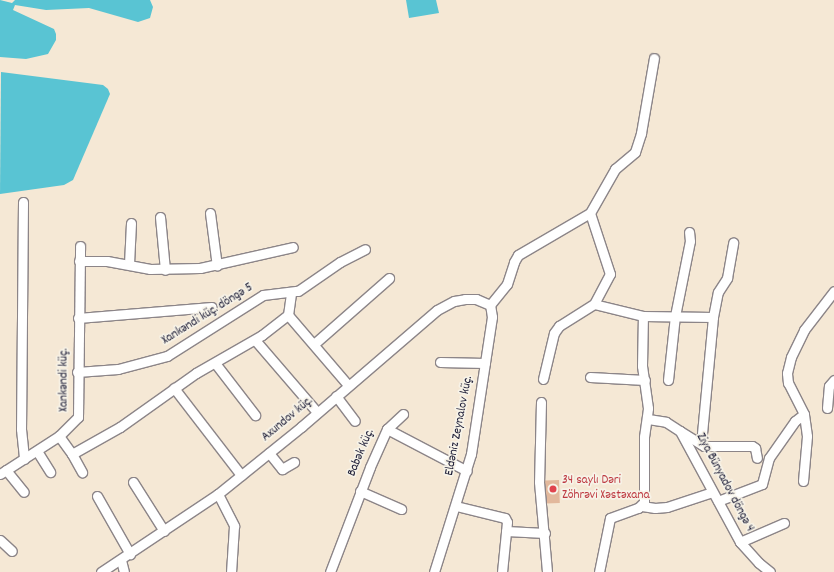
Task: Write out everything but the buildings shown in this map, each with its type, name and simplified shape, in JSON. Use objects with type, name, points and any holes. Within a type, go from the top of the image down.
[{"type":"street","points":[[490,305],[507,284],[518,255],[590,213],[615,169],[630,158],[639,143],[654,58]]},
{"type":"street","points":[[23,202],[21,429],[24,459]]},
{"type":"street","points":[[543,379],[554,333],[559,326],[594,304],[610,274],[590,213]]},
{"type":"street","points":[[210,214],[217,266]]},
{"type":"street","points":[[160,217],[165,270]]},
{"type":"street","points":[[129,264],[131,223]]},
{"type":"street","points":[[668,380],[675,316],[690,241],[689,232]]},
{"type":"street","points":[[701,444],[713,317],[718,292],[727,278],[733,243]]},
{"type":"street","name":"Xankəndi küç.","points":[[3,472],[59,436],[78,417],[77,372],[80,246]]},
{"type":"street","points":[[79,261],[129,264],[165,270],[217,266],[293,247]]},
{"type":"street","name":"Xankəndi küç. döngə 5","points":[[77,372],[118,369],[167,356],[263,295],[291,293],[365,249]]},
{"type":"street","points":[[314,344],[389,278]]},
{"type":"street","points":[[803,481],[807,436],[804,414],[788,383],[787,373],[791,357],[804,330],[834,291]]},
{"type":"street","points":[[72,454],[120,427],[174,388],[255,340],[288,315],[291,293]]},
{"type":"street","name":"Axundov küç.","points":[[101,572],[218,494],[269,453],[424,321],[447,304],[476,299],[490,305]]},
{"type":"street","points":[[594,304],[643,316],[713,317]]},
{"type":"street","name":"Eldəniz Zeynalov küç.","points":[[434,572],[467,471],[492,317],[490,305]]},
{"type":"street","points":[[78,318],[212,307]]},
{"type":"street","points":[[288,315],[348,385]]},
{"type":"street","points":[[642,506],[644,497],[644,437],[648,419],[645,380],[642,366],[643,316]]},
{"type":"street","points":[[255,340],[317,412]]},
{"type":"street","points":[[440,362],[485,363]]},
{"type":"street","points":[[214,363],[255,416]]},
{"type":"street","points":[[590,377],[645,380]]},
{"type":"street","points":[[827,408],[829,386],[834,380]]},
{"type":"street","points":[[174,388],[241,475]]},
{"type":"street","points":[[336,396],[355,421]]},
{"type":"street","points":[[542,402],[539,482],[545,533],[547,572]]},
{"type":"street","points":[[387,429],[404,414]]},
{"type":"street","points":[[718,501],[762,484],[770,458],[795,421],[804,414]]},
{"type":"street","name":"Ziya Bünyadov döngə 4","points":[[648,419],[666,422],[680,431],[740,542],[759,563],[770,572]]},
{"type":"street","name":"Babək küç.","points":[[332,571],[360,491],[387,429],[467,471]]},
{"type":"street","points":[[680,431],[701,444],[752,446],[755,448],[757,458]]},
{"type":"street","points":[[59,436],[72,454],[82,472]]},
{"type":"street","points":[[37,451],[50,472]]},
{"type":"street","points":[[269,453],[282,469],[294,462]]},
{"type":"street","points":[[3,472],[24,492]]},
{"type":"street","points":[[133,482],[164,531]]},
{"type":"street","points":[[360,491],[401,509]]},
{"type":"street","points":[[599,572],[610,518],[642,506],[655,508],[667,507],[712,492]]},
{"type":"street","points":[[218,494],[234,526],[231,572]]},
{"type":"street","points":[[97,496],[130,554]]},
{"type":"street","points":[[456,506],[505,518],[506,531],[502,572]]},
{"type":"street","points":[[740,542],[784,523]]},
{"type":"street","points":[[506,531],[545,533]]},
{"type":"street","points":[[0,540],[12,551]]},
{"type":"street","points":[[121,560],[124,572]]},
{"type":"water","points":[[0,0],[12,3],[15,0],[150,0],[153,7],[150,18],[138,22],[89,8],[46,10],[15,5],[13,10],[54,29],[56,34],[56,40],[48,54],[26,59],[0,57]]},
{"type":"water","points":[[406,0],[436,0],[439,13],[409,18]]},
{"type":"water","points":[[1,72],[103,85],[108,89],[110,94],[73,180],[64,185],[0,194]]},
{"type":"place","name":"34 saylı Dəri Zöhrəvi Xəstəxana","points":[[553,489]]}]
